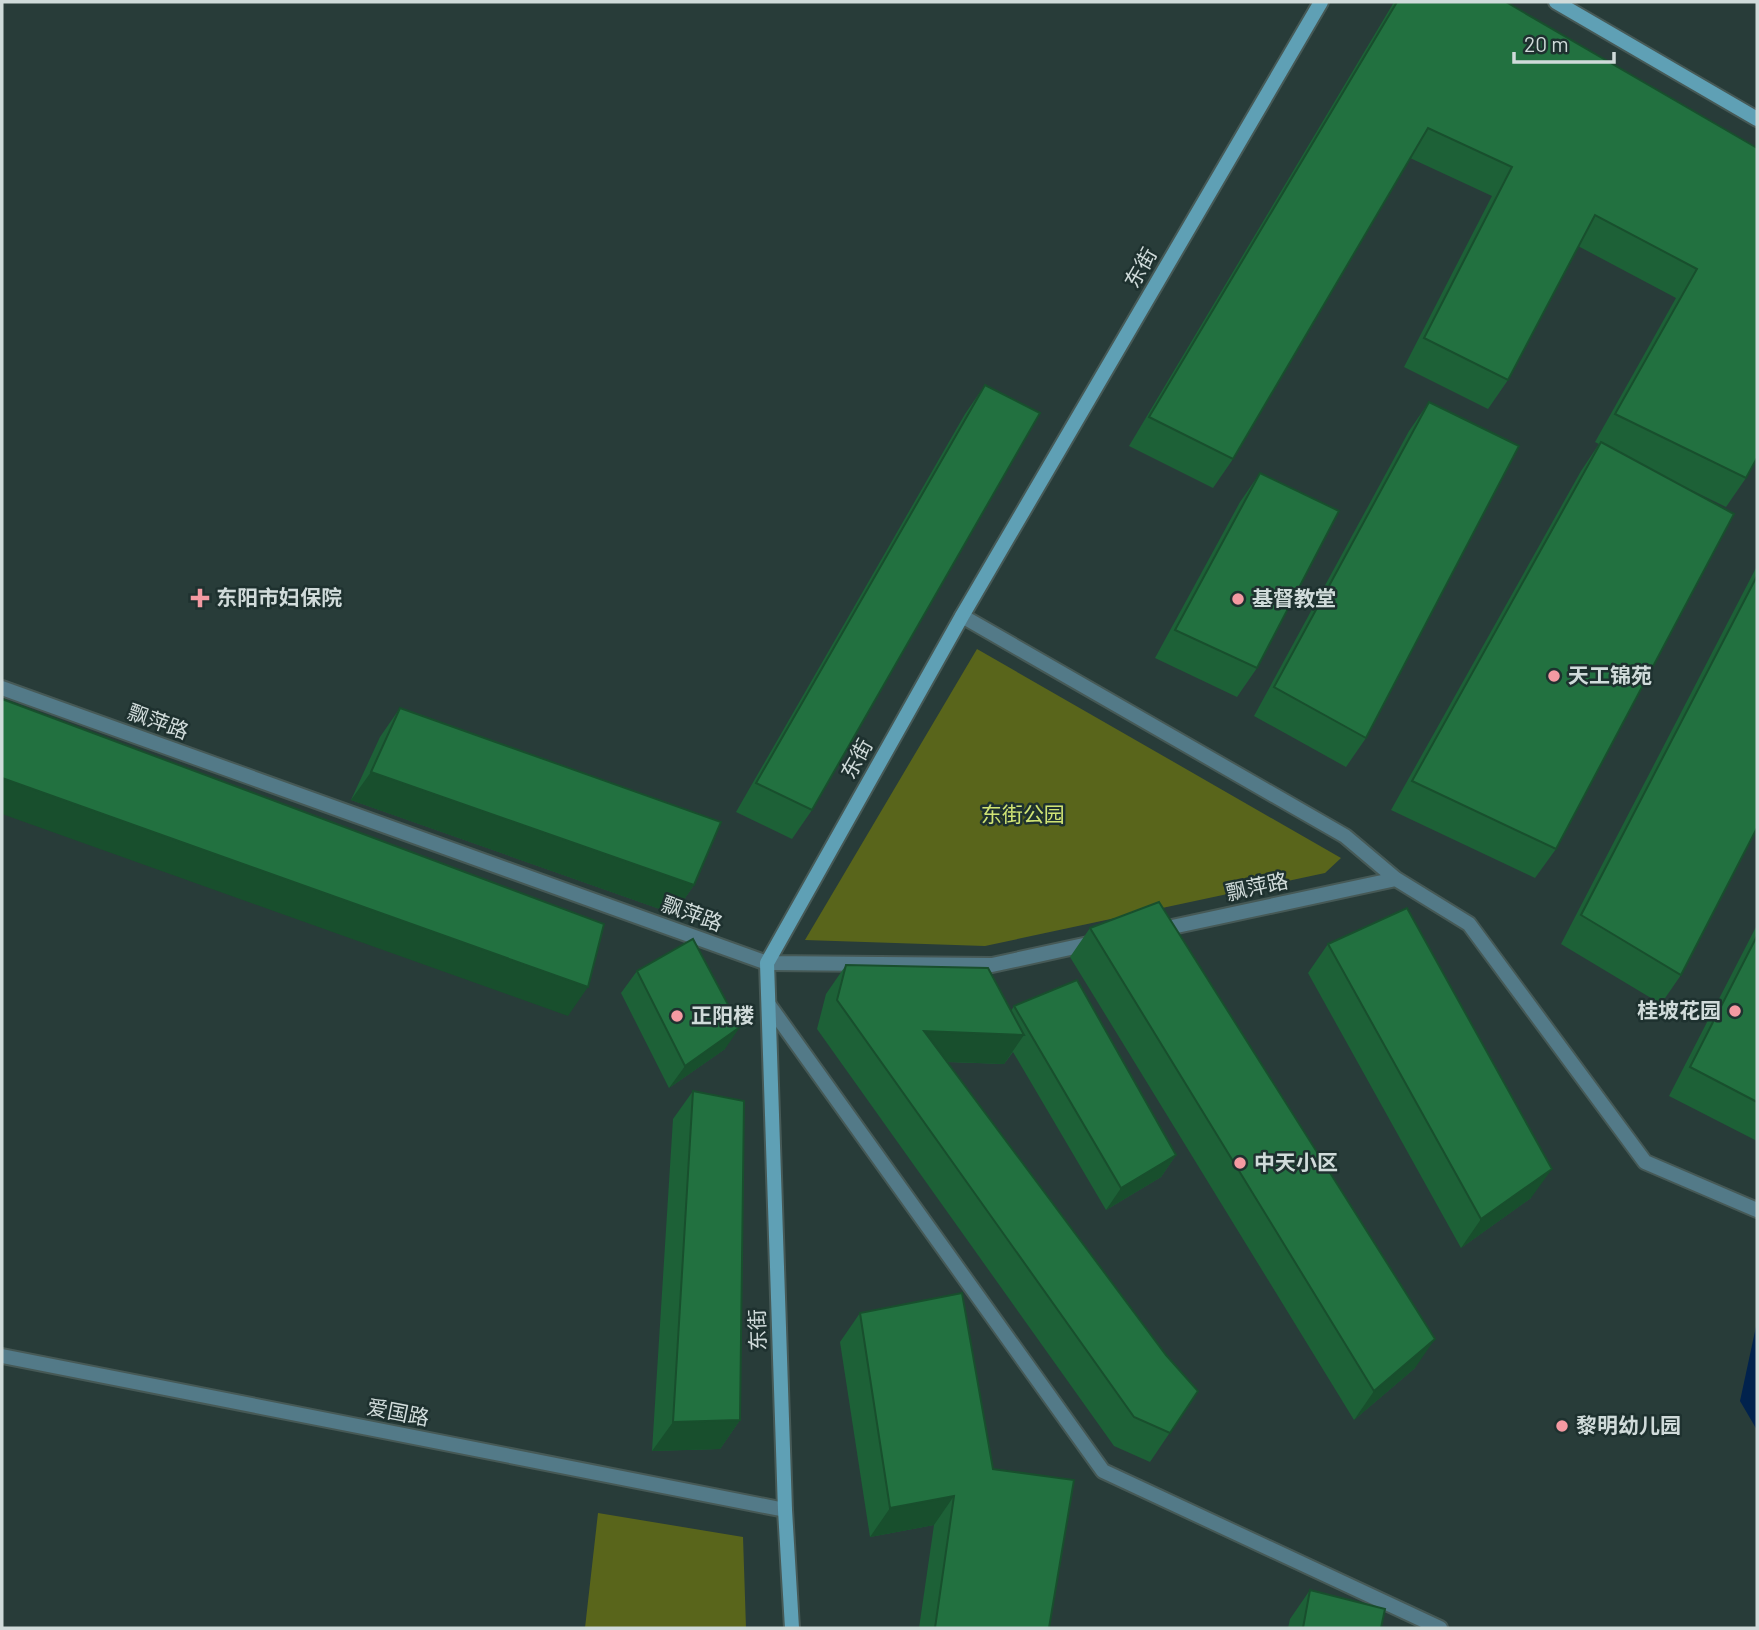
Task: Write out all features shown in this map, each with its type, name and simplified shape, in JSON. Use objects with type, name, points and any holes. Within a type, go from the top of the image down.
[{"type":"street","name":"东街","points":[[792,1628],[785,1510],[767,963],[962,616],[1321,2]]},
{"type":"street","points":[[1556,2],[1757,119]]},
{"type":"street","points":[[962,616],[1345,836],[1396,879],[1469,924],[1645,1162],[1757,1210]]},
{"type":"street","name":"飘萍路","points":[[2,688],[767,963],[992,965],[1113,939]]},
{"type":"street","name":"飘萍路","points":[[1140,933],[1396,879]]},
{"type":"street","points":[[769,1005],[1103,1471],[1440,1628]]},
{"type":"street","name":"爱国路","points":[[2,1356],[785,1510]]},
{"type":"green space","name":"东街公园","points":[[977,649],[1341,858],[1325,873],[985,946],[805,940]]},
{"type":"green space","points":[[598,1513],[743,1537],[746,1628],[585,1628]]},
{"type":"water","points":[[1757,1322],[1757,1430],[1740,1401]]},
{"type":"building","points":[[1397,2],[1506,2],[1757,148],[1757,458],[1746,478],[1615,414],[1697,269],[1595,215],[1508,380],[1424,338],[1512,167],[1428,128],[1233,459],[1149,417]]},
{"type":"building","points":[[985,385],[1040,413],[812,810],[756,783]]},
{"type":"building","points":[[1429,402],[1519,446],[1366,738],[1274,687]]},
{"type":"building","name":"天工锦苑","points":[[1601,442],[1734,514],[1556,849],[1412,781]]},
{"type":"building","name":"基督教堂","points":[[1260,473],[1339,511],[1257,668],[1175,630]]},
{"type":"building","points":[[1757,576],[1757,828],[1681,975],[1581,915]]},
{"type":"building","points":[[2,699],[604,924],[588,987],[2,778]]},
{"type":"building","points":[[400,708],[721,822],[694,885],[371,772]]},
{"type":"building","points":[[1159,902],[1435,1339],[1374,1391],[1090,928]]},
{"type":"building","points":[[1407,908],[1552,1169],[1481,1219],[1328,944]]},
{"type":"building","points":[[1757,936],[1757,1102],[1690,1067]]},
{"type":"building","points":[[693,939],[740,1027],[685,1066],[637,971]]},
{"type":"building","points":[[846,965],[988,968],[1024,1035],[924,1031],[1166,1355],[1198,1391],[1170,1433],[1134,1417],[837,1000]]},
{"type":"building","points":[[1077,980],[1176,1155],[1121,1188],[1014,1006]]},
{"type":"building","points":[[693,1091],[744,1101],[740,1420],[673,1422]]},
{"type":"building","points":[[962,1293],[993,1469],[1074,1480],[1049,1628],[935,1628],[954,1496],[890,1508],[860,1313]]},
{"type":"building","points":[[1310,1590],[1385,1609],[1381,1628],[1303,1628]]},
{"type":"place","name":"东阳市妇保院","points":[[200,598]]},
{"type":"place","name":"基督教堂","points":[[1238,599]]},
{"type":"place","name":"天工锦苑","points":[[1554,676]]},
{"type":"place","name":"桂坡花园","points":[[1735,1011]]},
{"type":"place","name":"正阳楼","points":[[677,1016]]},
{"type":"place","name":"中天小区","points":[[1240,1163]]},
{"type":"place","name":"黎明幼儿园","points":[[1562,1426]]}]
